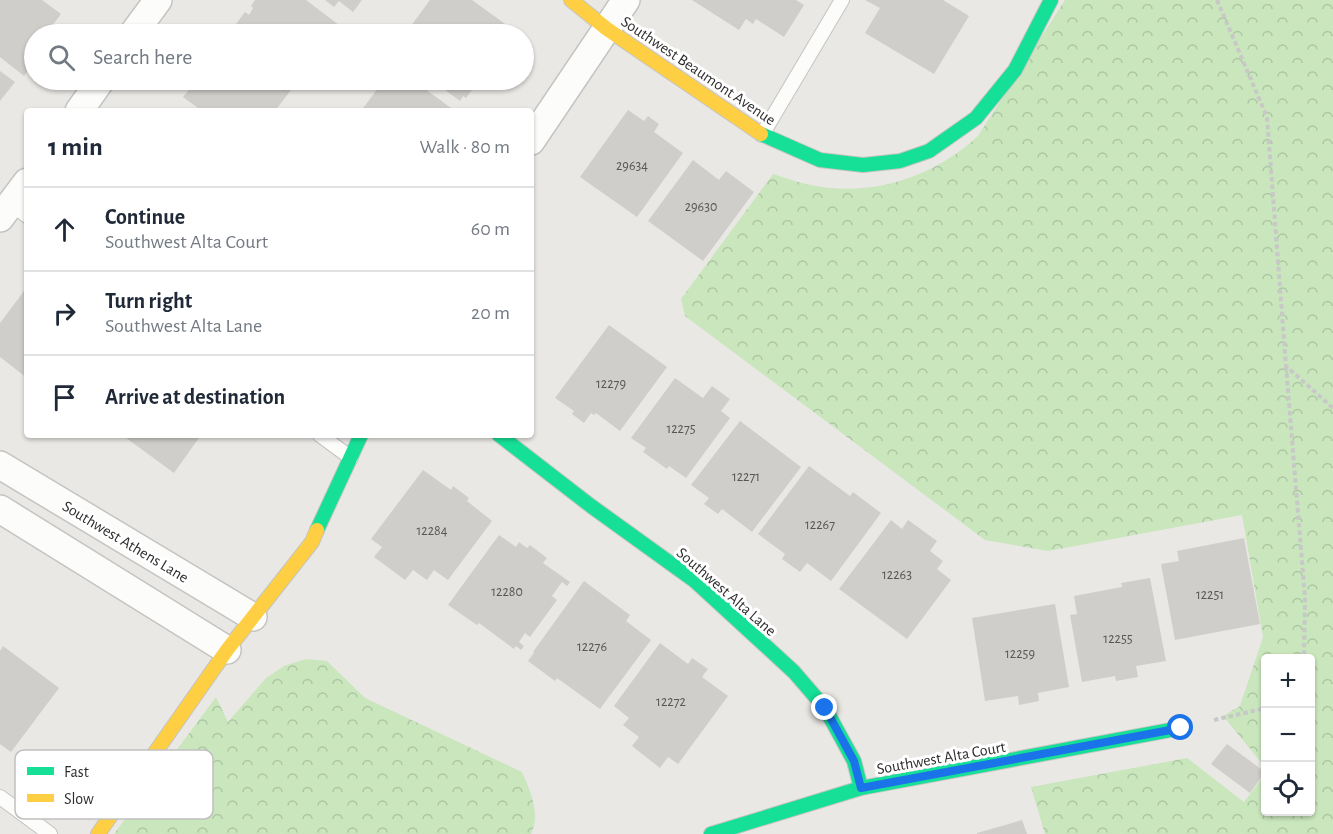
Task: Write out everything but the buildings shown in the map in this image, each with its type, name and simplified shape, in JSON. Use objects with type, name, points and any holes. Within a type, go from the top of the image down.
[{"type":"street","points":[[140,24],[158,0]]},
{"type":"street","name":"Southwest Beaumont Avenue","points":[[571,0],[607,29],[762,135],[820,160],[862,165],[900,161],[929,151],[976,118],[1015,70],[1051,0]]},
{"type":"street","points":[[534,137],[626,0]]},
{"type":"street","points":[[81,108],[94,90]]},
{"type":"street","points":[[9,209],[24,186]]},
{"type":"street","points":[[157,750],[227,650],[312,542],[360,438]]},
{"type":"street","name":"Southwest Alta Lane","points":[[503,438],[591,506],[695,581],[794,672],[825,708],[854,761],[861,788]]},
{"type":"street","name":"Southwest Athens Lane","points":[[0,465],[253,617]]},
{"type":"street","points":[[0,509],[227,650]]},
{"type":"street","name":"Southwest Alta Court","points":[[711,834],[861,788],[1181,728]]},
{"type":"street","points":[[98,834],[109,819]]},
{"type":"lane","points":[[762,135],[842,0]]},
{"type":"lane","points":[[324,438],[351,458]]},
{"type":"lane","points":[[0,797],[15,808]]},
{"type":"lane","points":[[30,819],[50,834]]},
{"type":"path","points":[[1217,0],[1267,117],[1305,598],[1304,654]]},
{"type":"path","points":[[1286,366],[1333,408]]},
{"type":"path","points":[[1181,728],[1261,709]]},
{"type":"green space","points":[[1065,0],[1333,0],[1333,834],[1045,834],[1031,787],[1187,758],[1244,802],[1261,779],[1261,816],[1315,816],[1315,654],[1261,654],[1261,762],[1223,716],[1240,706],[1263,637],[1242,515],[1048,551],[985,540],[685,316],[681,299],[773,174],[797,182],[843,189],[885,185],[906,179],[944,162],[978,136]]},
{"type":"green space","points":[[306,659],[327,661],[365,698],[522,772],[535,810],[531,834],[114,834],[125,819],[213,819],[213,750],[177,750],[216,697],[228,722],[266,678],[284,666]]},
{"type":"traffic: fast","points":[[761,134],[820,160],[863,165],[900,161],[929,151],[976,118],[1015,70],[1051,0]]},
{"type":"traffic: fast","points":[[317,530],[360,438]]},
{"type":"traffic: fast","points":[[503,438],[591,506],[695,581],[794,672],[825,708],[854,761],[861,788]]},
{"type":"traffic: fast","points":[[711,834],[861,788],[1181,728]]},
{"type":"traffic: slow","points":[[571,0],[607,29],[761,134]]},
{"type":"traffic: slow","points":[[157,750],[227,650],[312,542],[317,530]]},
{"type":"traffic: slow","points":[[98,834],[109,819]]},
{"type":"route","points":[[825,708],[854,761],[861,788],[1181,728]]}]
